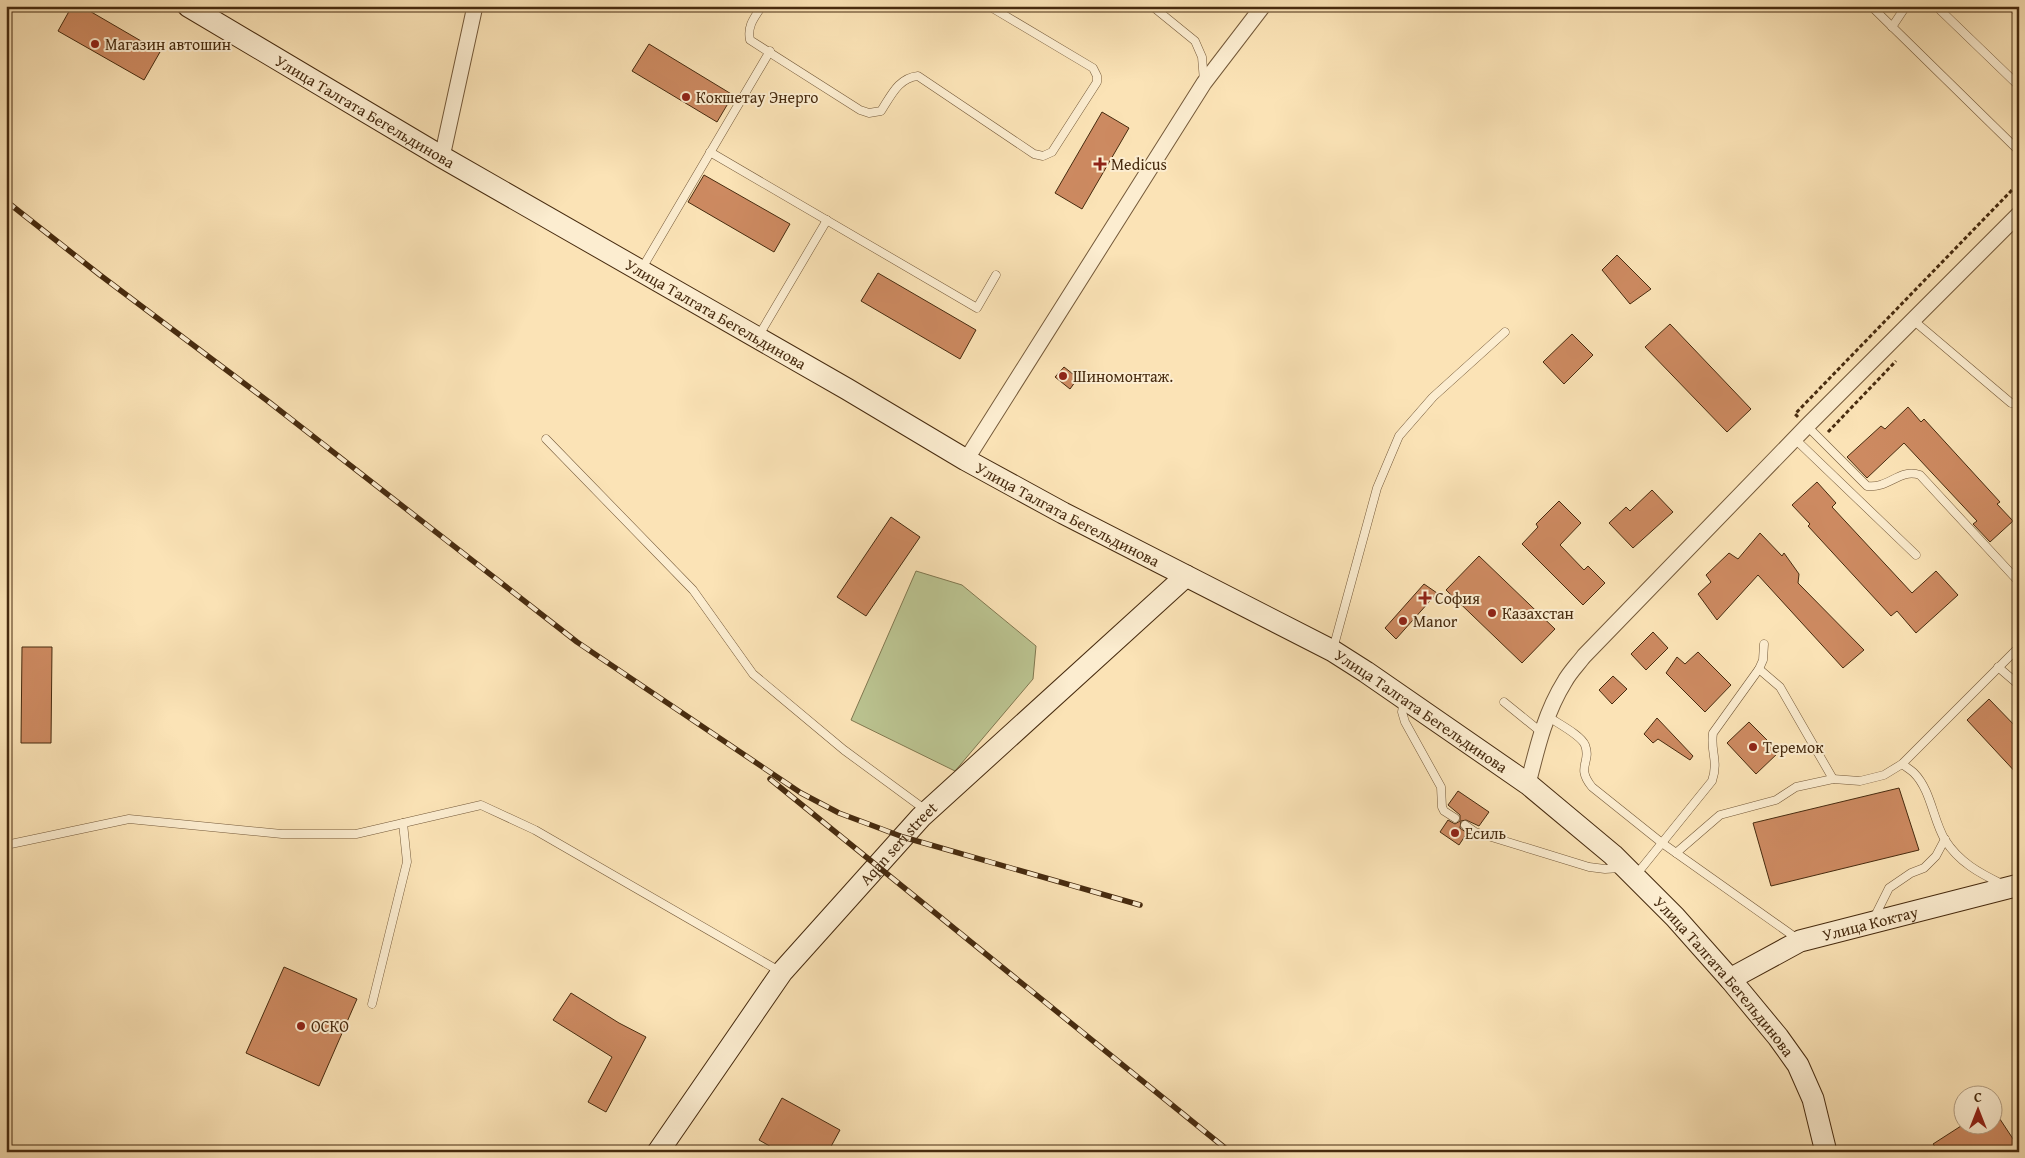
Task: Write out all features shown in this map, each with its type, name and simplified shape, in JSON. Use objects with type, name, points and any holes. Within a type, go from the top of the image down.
[{"type":"street","name":"Улица Талгата Бегельдинова","points":[[188,6],[442,157],[966,460],[1333,651],[1528,784],[1630,871],[1675,917],[1778,1037],[1798,1065],[1813,1099],[1826,1152]]},
{"type":"street","points":[[442,157],[474,6]]},
{"type":"street","points":[[966,460],[1204,83],[1263,6]]},
{"type":"street","points":[[1528,784],[1547,716],[1565,680],[1584,656],[1807,426],[2019,214]]},
{"type":"street","name":"Aqan seri street","points":[[658,1152],[782,972],[876,866],[927,812],[1186,576]]},
{"type":"street","name":"Улица Коктау","points":[[1730,979],[1800,941],[2014,886]]},
{"type":"lane","points":[[762,6],[748,31],[750,40],[860,110],[869,113],[881,111],[901,81],[908,77],[918,76],[1034,154],[1043,156],[1052,152],[1097,82],[1097,76],[1093,68],[989,6]]},
{"type":"lane","points":[[1152,6],[1195,40],[1202,57],[1204,83]]},
{"type":"lane","points":[[1871,6],[2019,151]]},
{"type":"lane","points":[[1892,27],[1906,6]]},
{"type":"lane","points":[[1936,6],[2019,86]]},
{"type":"lane","points":[[2012,6],[2019,14]]},
{"type":"lane","points":[[640,272],[770,51]]},
{"type":"lane","points":[[710,152],[977,308],[996,276]]},
{"type":"lane","points":[[757,338],[827,220]]},
{"type":"lane","points":[[1913,320],[2011,403],[2019,405]]},
{"type":"lane","points":[[1333,651],[1375,496],[1399,436],[1433,397],[1505,332]]},
{"type":"lane","points":[[1807,426],[1867,486],[1883,485],[1906,473],[1920,475],[2019,582]]},
{"type":"lane","points":[[546,439],[693,590],[753,674],[844,750],[927,812]]},
{"type":"lane","points":[[1795,439],[1916,556]]},
{"type":"lane","points":[[1464,825],[1475,832],[1589,867],[1630,871],[1662,843],[1712,781],[1716,768],[1712,740],[1713,734],[1759,669],[1763,660],[1764,644]]},
{"type":"lane","points":[[1676,853],[1720,815],[1776,800],[1796,787],[1833,779],[1860,781],[1884,774],[1902,764],[2019,647]]},
{"type":"lane","points":[[1998,667],[2019,686]]},
{"type":"lane","points":[[1759,669],[1780,687],[1833,779]]},
{"type":"lane","points":[[1404,698],[1402,712],[1405,722],[1442,787],[1442,807],[1444,811],[1455,818]]},
{"type":"lane","points":[[1504,702],[1541,732]]},
{"type":"lane","points":[[1547,716],[1580,738],[1585,745],[1587,755],[1584,778],[1592,787],[1662,843],[1800,941]]},
{"type":"lane","points":[[1902,764],[1915,774],[1945,839],[1963,862],[1984,875],[2014,886]]},
{"type":"lane","points":[[6,845],[129,819],[282,834],[356,834],[481,805],[535,830],[782,972]]},
{"type":"lane","points":[[372,1004],[407,862],[404,823]]},
{"type":"lane","points":[[1872,922],[1890,888],[1911,872],[1924,868],[1936,856],[1945,839]]},
{"type":"path","points":[[1807,426],[1795,414],[2012,190],[2019,196]]},
{"type":"green space","points":[[916,571],[962,585],[1036,646],[1033,679],[955,771],[851,720]]},
{"type":"building","points":[[72,6],[81,6],[160,52],[144,80],[58,31]]},
{"type":"building","points":[[649,44],[733,95],[717,122],[632,71]]},
{"type":"building","name":"Medicus","points":[[1102,112],[1129,128],[1082,209],[1055,193]]},
{"type":"building","points":[[704,175],[790,224],[774,252],[688,202]]},
{"type":"building","points":[[1617,255],[1651,289],[1630,304],[1602,270]]},
{"type":"building","points":[[878,273],[976,330],[960,359],[861,301]]},
{"type":"building","points":[[1670,324],[1751,409],[1727,432],[1645,347]]},
{"type":"building","points":[[1572,334],[1593,355],[1564,384],[1543,362]]},
{"type":"building","points":[[1064,367],[1078,378],[1070,389],[1055,377]]},
{"type":"building","points":[[1908,407],[1921,422],[1924,419],[2000,502],[1997,504],[2013,521],[1990,542],[1973,524],[1977,521],[1904,443],[1867,478],[1847,457],[1881,426],[1885,429]]},
{"type":"building","points":[[1817,482],[1836,503],[1832,507],[1912,593],[1936,571],[1958,595],[1916,633],[1897,611],[1891,616],[1808,526],[1810,524],[1792,505]]},
{"type":"building","points":[[1652,490],[1673,512],[1633,548],[1609,523],[1626,507],[1630,511]]},
{"type":"building","points":[[1559,501],[1581,523],[1560,545],[1584,570],[1588,566],[1605,583],[1583,605],[1522,544],[1538,527],[1536,524]]},
{"type":"building","points":[[891,517],[920,537],[866,616],[837,597]]},
{"type":"building","points":[[1760,533],[1782,556],[1784,553],[1799,574],[1798,583],[1864,650],[1843,668],[1758,575],[1717,620],[1698,594],[1711,582],[1706,575],[1729,553],[1738,559]]},
{"type":"building","points":[[1479,556],[1555,629],[1522,663],[1446,590]]},
{"type":"building","points":[[1424,584],[1437,593],[1396,639],[1385,628]]},
{"type":"building","points":[[1653,632],[1668,648],[1646,670],[1631,654]]},
{"type":"building","points":[[22,647],[52,647],[51,743],[21,743]]},
{"type":"building","points":[[1698,652],[1731,685],[1705,712],[1666,673],[1677,657],[1685,664]]},
{"type":"building","points":[[1613,676],[1627,689],[1612,704],[1599,690]]},
{"type":"building","points":[[1989,699],[2019,730],[2019,776],[1967,720]]},
{"type":"building","points":[[1657,718],[1693,756],[1690,760],[1658,739],[1653,743],[1644,734]]},
{"type":"building","points":[[1749,722],[1779,752],[1756,774],[1727,743]]},
{"type":"building","points":[[1899,788],[1919,850],[1771,886],[1753,823]]},
{"type":"building","points":[[1458,791],[1489,812],[1479,826],[1466,820],[1461,821],[1460,828],[1467,833],[1459,845],[1440,832],[1448,820],[1455,824],[1460,821],[1460,815],[1448,805]]},
{"type":"building","name":"ОСКО","points":[[284,967],[357,999],[319,1086],[246,1053]]},
{"type":"building","points":[[571,993],[619,1023],[646,1037],[606,1112],[588,1102],[612,1057],[553,1020]]},
{"type":"building","points":[[782,1098],[840,1130],[828,1152],[780,1152],[759,1140]]},
{"type":"building","points":[[2002,1122],[2019,1148],[2019,1152],[1939,1152],[1933,1144],[1952,1132],[1952,1136],[2002,1136]]},
{"type":"railway","points":[[6,201],[100,275],[269,402],[577,642],[801,793],[839,813],[903,837],[1140,905]]},
{"type":"railway","points":[[770,779],[1230,1152]]},
{"type":"place","name":"Магазин автошин","points":[[95,44]]},
{"type":"place","name":"Кокшетау Энерго","points":[[686,97]]},
{"type":"place","name":"Medicus","points":[[1100,164]]},
{"type":"place","name":"Шиномонтаж.","points":[[1063,376]]},
{"type":"place","name":"София","points":[[1425,598]]},
{"type":"place","name":"Казахстан","points":[[1492,613]]},
{"type":"place","name":"Manor","points":[[1403,621]]},
{"type":"place","name":"Теремок","points":[[1753,747]]},
{"type":"place","name":"Есиль","points":[[1455,833]]},
{"type":"place","name":"ОСКО","points":[[301,1026]]}]
